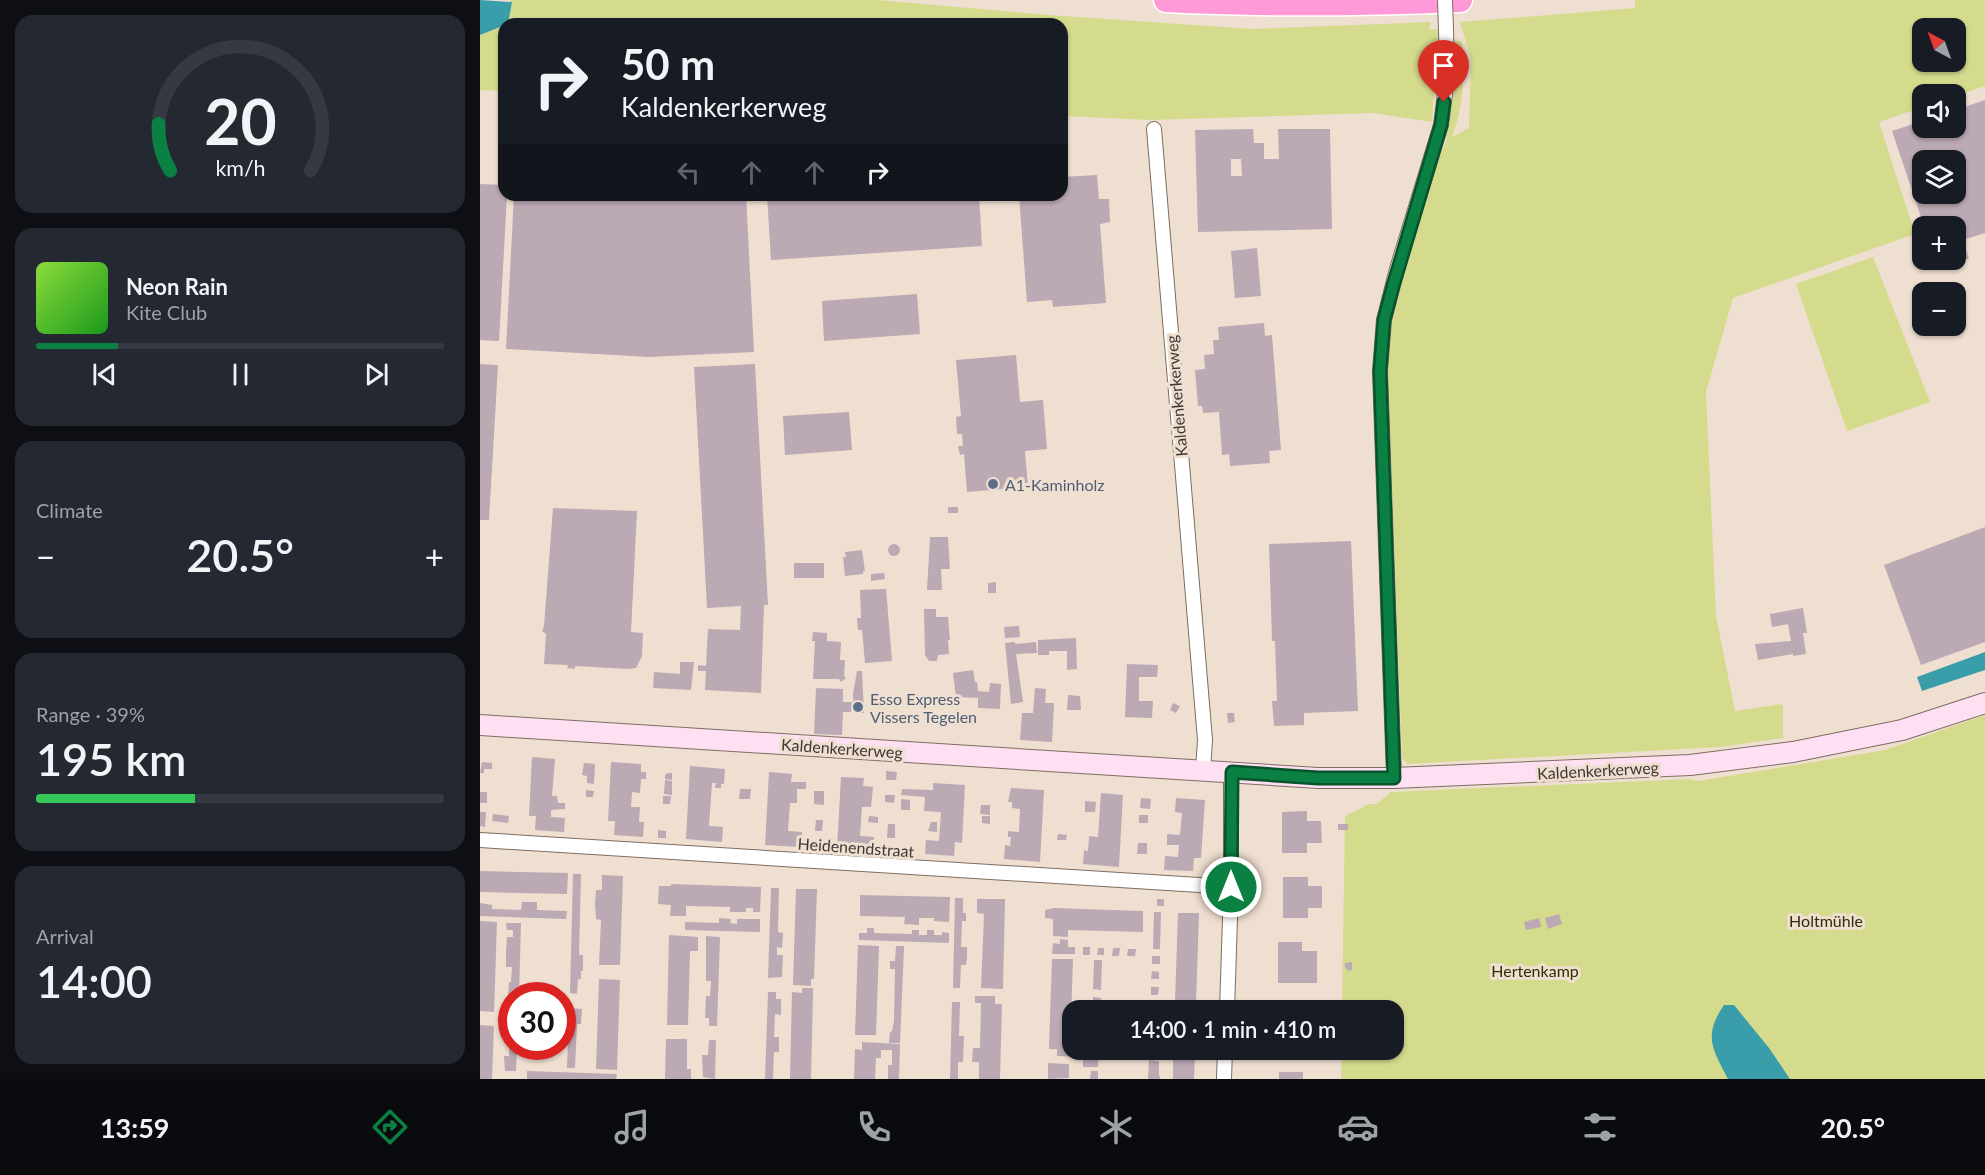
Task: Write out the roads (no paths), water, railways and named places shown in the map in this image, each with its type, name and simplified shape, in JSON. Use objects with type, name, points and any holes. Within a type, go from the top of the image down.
[{"type":"highway","points":[[1166,0],[1221,3],[1362,4],[1460,0]]},
{"type":"main road","name":"Kaldenkerkerweg","points":[[480,725],[1318,778],[1394,778],[1690,765],[1782,754],[1902,730],[1985,703]]},
{"type":"street","points":[[1394,778],[1380,371],[1387,310],[1397,269],[1441,125],[1447,78],[1445,0]]},
{"type":"street","name":"Kaldenkerkerweg","points":[[1154,129],[1205,740],[1203,770]]},
{"type":"street","points":[[1227,1000],[1232,772]]},
{"type":"street","name":"Heidenendstraat","points":[[480,840],[1231,887]]},
{"type":"street","points":[[1224,1079],[1225,1060]]},
{"type":"water","points":[[480,0],[512,2],[509,18],[498,18],[498,28],[480,35]]},
{"type":"water","points":[[1985,652],[1985,670],[1922,691],[1917,677]]},
{"type":"water","points":[[1724,1005],[1734,1005],[1769,1048],[1790,1079],[1728,1079],[1712,1042],[1714,1025]]},
{"type":"place","name":"A1-Kaminholz","points":[[993,484]]},
{"type":"place","name":"Esso Express Vissers Tegelen","points":[[858,707]]},
{"type":"park label","name":"Holtmühle","points":[[1826,920]]},
{"type":"park label","name":"Hertenkamp","points":[[1535,970]]}]
